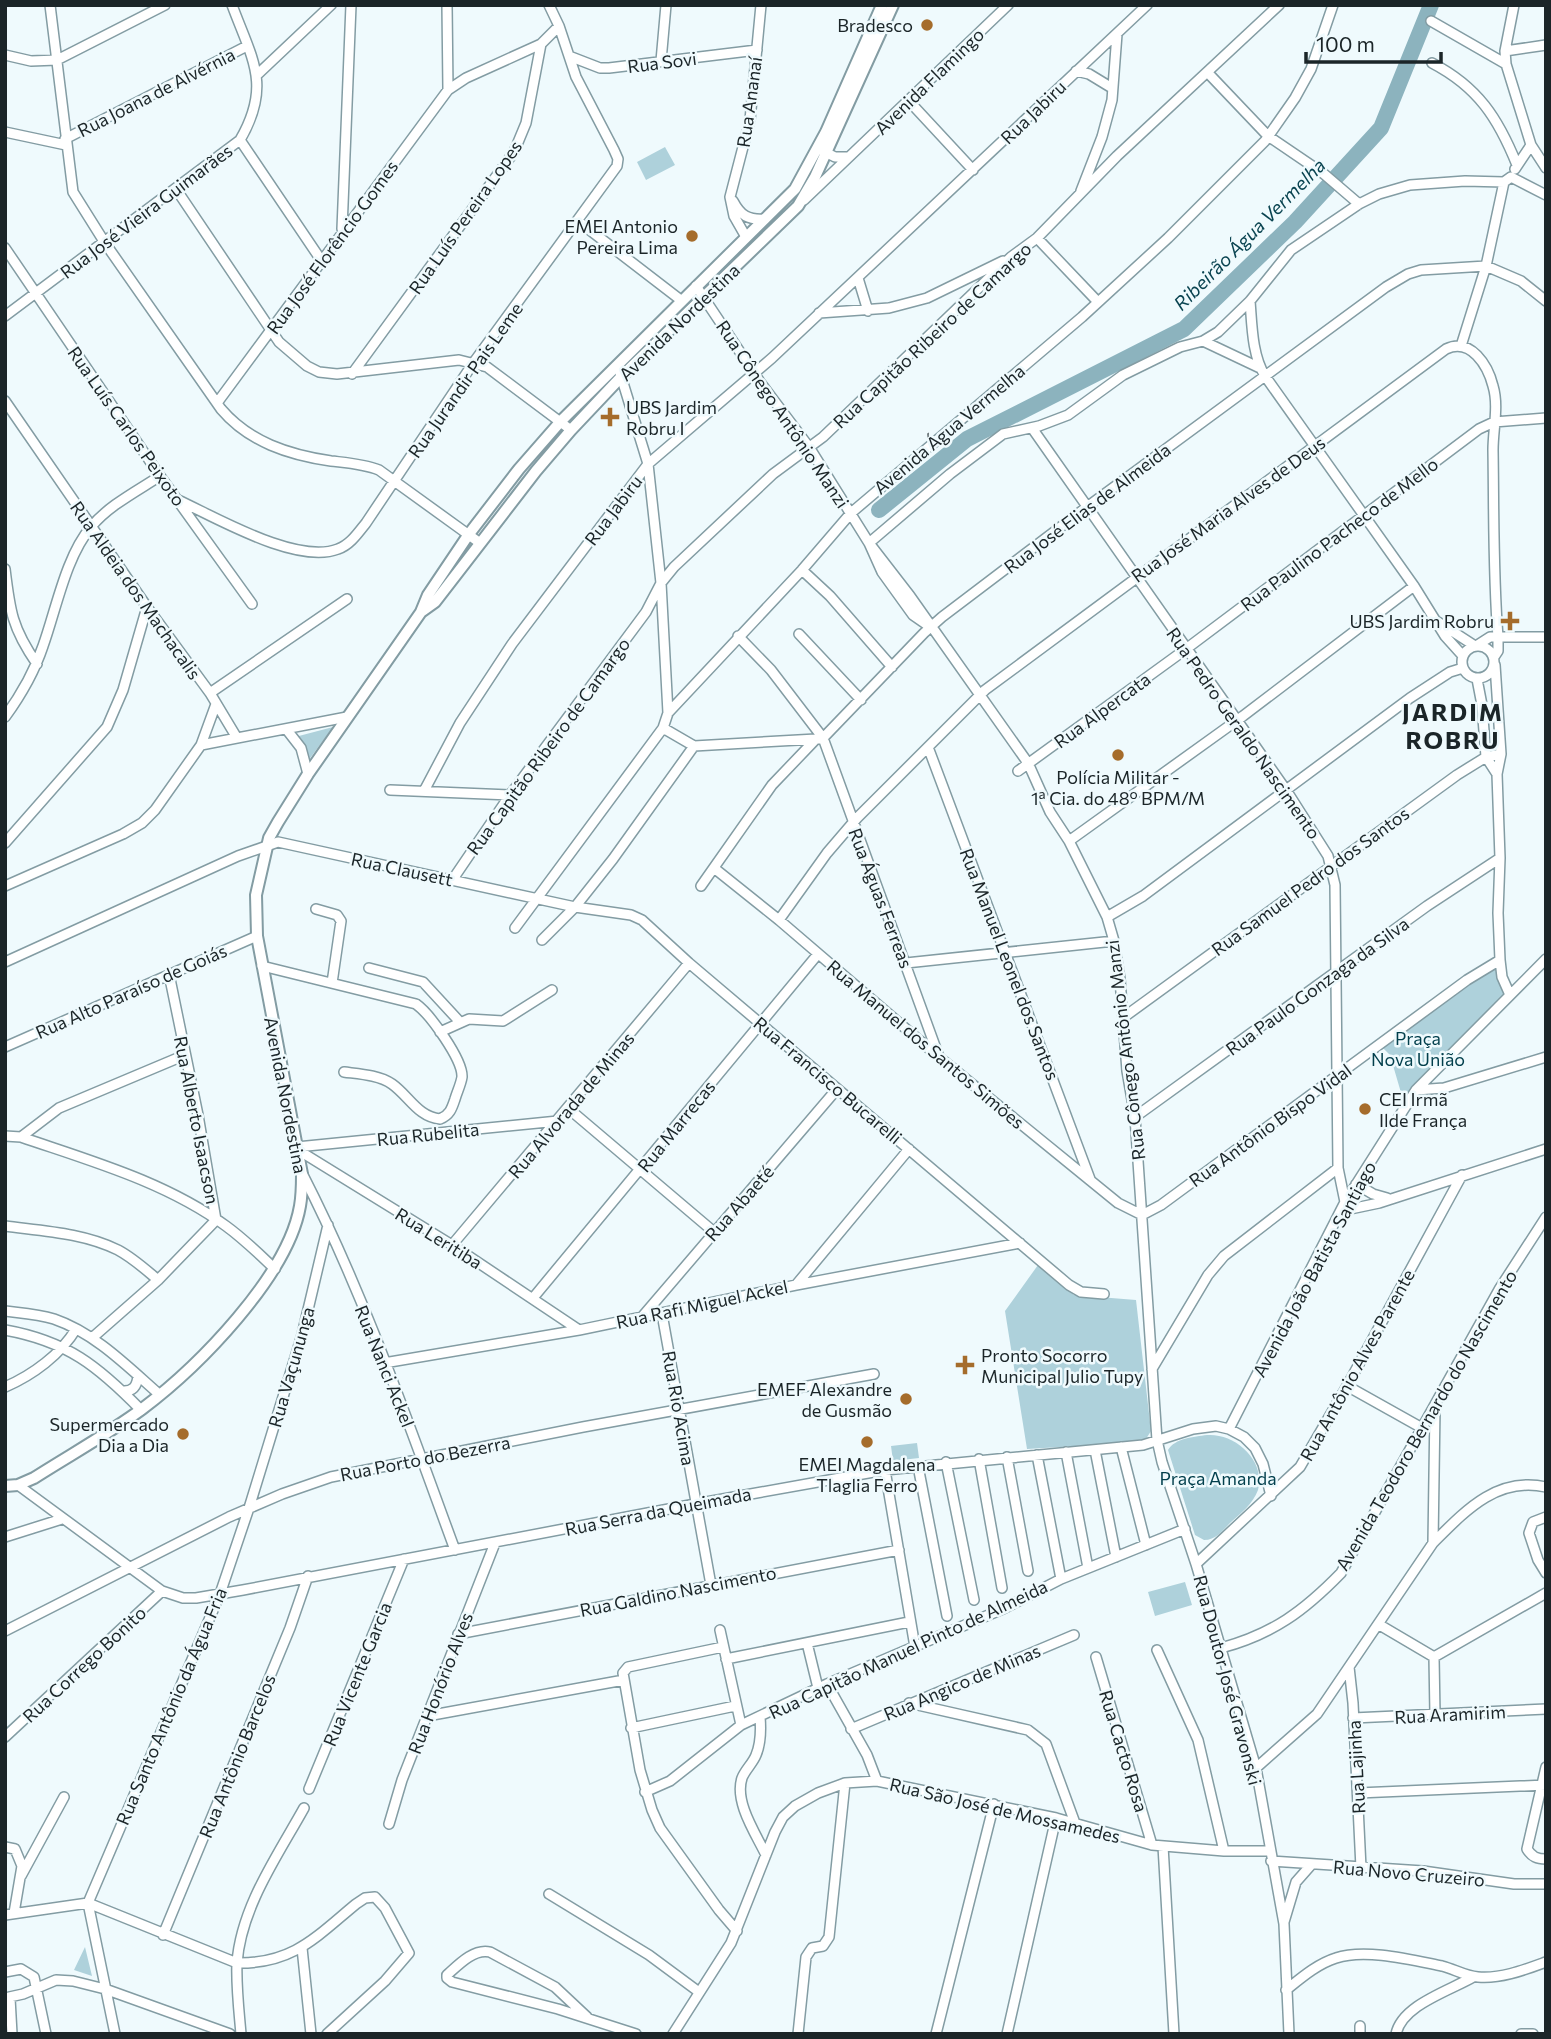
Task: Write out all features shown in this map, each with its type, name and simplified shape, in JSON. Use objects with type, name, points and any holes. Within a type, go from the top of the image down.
[{"type":"main road","name":"Avenida Nordestina","points":[[421,612],[435,602],[571,430],[622,376],[798,206],[882,5]]},
{"type":"main road","name":"Avenida Nordestina","points":[[5,1486],[18,1485],[34,1478],[160,1395],[207,1351],[275,1269],[300,1207],[302,1174],[257,936],[256,894],[267,845],[278,822],[308,774],[421,612],[428,595],[519,470],[613,367],[795,189],[822,150],[892,5]]},
{"type":"street","points":[[50,5],[73,192],[105,243],[217,403],[237,427],[271,446],[301,456],[368,466],[395,480],[480,543]]},
{"type":"street","points":[[5,55],[32,61],[57,60],[165,5]]},
{"type":"street","name":"Rua José Vieira Guimarães","points":[[5,316],[240,139],[255,106],[258,74],[232,5]]},
{"type":"street","points":[[342,231],[351,5]]},
{"type":"street","points":[[447,5],[448,90]]},
{"type":"street","points":[[661,61],[666,5]]},
{"type":"street","name":"Rua Ananaí","points":[[730,197],[750,120],[761,5]]},
{"type":"street","name":"Avenida Flamingo","points":[[798,206],[1008,5]]},
{"type":"street","name":"Rua Jabiru","points":[[424,791],[460,723],[512,644],[648,464],[755,374],[1147,5]]},
{"type":"street","name":"Rua Capitão Ribeiro de Camargo","points":[[453,879],[510,795],[646,612],[661,583],[681,559],[773,474],[823,437],[1011,257],[1037,238],[1080,192],[1279,5]]},
{"type":"street","name":"Avenida Água Vermelha","points":[[515,928],[663,728],[668,713],[802,570],[850,513],[965,418],[1098,302],[1201,206],[1268,136],[1295,98],[1311,69],[1333,5]]},
{"type":"street","points":[[1514,5],[1505,51],[1506,64],[1531,145],[1546,169]]},
{"type":"street","points":[[258,74],[328,7]]},
{"type":"street","points":[[553,8],[569,57]]},
{"type":"street","points":[[1431,21],[1506,64]]},
{"type":"street","name":"Rua José Florêncio Gomes","points":[[217,403],[448,90],[467,78],[541,44],[559,26]]},
{"type":"street","points":[[1080,192],[1102,137],[1112,100],[1117,34]]},
{"type":"street","name":"Rua Luís Pereira Lopes","points":[[352,374],[514,152],[526,123],[541,44]]},
{"type":"street","points":[[1505,51],[1546,45]]},
{"type":"street","name":"Rua Joana de Alvérnia","points":[[5,132],[66,142],[247,46]]},
{"type":"street","name":"Rua Sovi","points":[[569,57],[600,68],[757,50]]},
{"type":"street","name":"Rua Jurandir Pais Leme","points":[[178,500],[292,549],[330,552],[341,549],[353,540],[474,362],[616,169],[618,159],[576,77],[569,57]]},
{"type":"street","points":[[1432,63],[1449,72],[1474,92],[1490,111],[1506,138],[1517,165]]},
{"type":"street","points":[[1076,71],[1089,74],[1112,88]]},
{"type":"street","points":[[1208,73],[1268,136],[1328,177],[1359,204]]},
{"type":"street","points":[[908,100],[973,170]]},
{"type":"street","points":[[240,139],[321,260]]},
{"type":"street","points":[[1531,145],[1508,179],[1486,266],[1461,346],[1473,351],[1488,370],[1495,394],[1494,539],[1498,637],[1497,651],[1486,677],[1477,679],[1467,674],[1463,668],[1463,656],[1485,639],[1498,637],[1546,637]]},
{"type":"street","points":[[822,150],[835,158],[849,157]]},
{"type":"street","points":[[1508,179],[1546,194]]},
{"type":"street","name":"Avenida Água Vermelha","points":[[869,543],[950,474],[1003,434],[1032,428],[1068,415],[1123,375],[1148,361],[1180,347],[1203,341],[1218,332],[1250,302],[1291,250],[1359,204],[1379,194],[1410,186],[1508,179]]},
{"type":"street","points":[[176,189],[279,342],[307,366],[319,372],[352,374],[459,360],[474,362],[487,367],[571,430]]},
{"type":"street","points":[[730,197],[746,217],[765,219]]},
{"type":"street","points":[[730,197],[733,216],[746,237]]},
{"type":"street","points":[[578,221],[682,301]]},
{"type":"street","points":[[1037,238],[1098,302]]},
{"type":"street","name":"Rua Luís Carlos Peixoto","points":[[5,248],[160,476],[252,604]]},
{"type":"street","points":[[819,313],[868,311],[928,298],[1011,257]]},
{"type":"street","name":"Rua José Elias de Almeida","points":[[701,887],[772,785],[861,700],[931,627],[1262,372],[1408,274],[1429,269],[1486,266],[1521,281],[1546,301]]},
{"type":"street","points":[[858,278],[868,311]]},
{"type":"street","name":"Rua Cônego Antônio Manzi","points":[[696,286],[755,374],[809,447],[869,543],[882,572],[913,615],[931,627],[1028,763],[1050,812],[1069,841],[1107,917],[1114,942],[1124,1017],[1127,1071],[1135,1117],[1157,1440]]},
{"type":"street","points":[[1250,302],[1262,372],[1414,586],[1446,636],[1463,656]]},
{"type":"street","points":[[1203,341],[1262,372]]},
{"type":"street","name":"Rua José Maria Alves de Deus","points":[[779,920],[827,853],[853,823],[980,694],[1446,349],[1461,346]]},
{"type":"street","points":[[613,367],[622,376],[648,464],[661,583],[668,713]]},
{"type":"street","name":"Rua Aldeia dos Machacalis","points":[[5,401],[147,607],[210,693],[237,738]]},
{"type":"street","points":[[1494,422],[1546,418]]},
{"type":"street","name":"Rua Paulino Pacheco de Mello","points":[[1186,649],[1479,429],[1494,422]]},
{"type":"street","name":"Rua Pedro Geraldo Nascimento","points":[[1032,428],[1286,790],[1328,856],[1335,885],[1338,1168],[1343,1207]]},
{"type":"street","points":[[5,717],[37,664],[71,563],[91,526],[160,476]]},
{"type":"street","points":[[5,569],[11,617],[16,631],[37,664]]},
{"type":"street","points":[[802,570],[830,596],[892,667]]},
{"type":"street","points":[[1069,841],[1237,720],[1414,586]]},
{"type":"street","points":[[210,693],[347,598]]},
{"type":"street","points":[[5,843],[107,727],[123,690],[147,607]]},
{"type":"street","points":[[1436,621],[1475,646],[1486,648],[1494,661],[1501,754],[1497,774],[1500,960],[1502,977],[1510,995]]},
{"type":"street","points":[[799,634],[861,700]]},
{"type":"street","name":"Rua Águas Ferreas","points":[[738,636],[780,681],[819,738],[940,1058]]},
{"type":"street","name":"Rua Alpercata","points":[[1018,771],[1186,649]]},
{"type":"street","points":[[1107,917],[1143,896],[1410,698],[1450,672],[1463,668]]},
{"type":"street","points":[[1477,679],[1486,757],[1497,774]]},
{"type":"street","points":[[5,886],[142,823],[155,810],[201,746],[216,704]]},
{"type":"street","points":[[201,746],[347,717]]},
{"type":"street","points":[[663,728],[694,746],[819,738]]},
{"type":"street","points":[[286,730],[301,748],[308,774]]},
{"type":"street","points":[[542,940],[575,907],[634,832],[694,746]]},
{"type":"street","name":"Rua Manuel Leonel dos Santos","points":[[928,747],[1091,1181]]},
{"type":"street","name":"Rua Samuel Pedro dos Santos","points":[[1124,1017],[1448,782],[1486,757],[1501,754]]},
{"type":"street","points":[[390,790],[510,795]]},
{"type":"street","name":"Rua Clausett","points":[[267,845],[278,842],[537,899]]},
{"type":"street","points":[[5,962],[267,845]]},
{"type":"street","name":"Rua Paulo Gonzaga da Silva","points":[[1135,1117],[1427,906],[1500,858]]},
{"type":"street","name":"Rua Manuel dos Santos Simões","points":[[715,867],[940,1058],[1118,1203],[1142,1215]]},
{"type":"street","name":"Rua Francisco Bucarelli","points":[[537,899],[637,917],[689,964],[1075,1289],[1090,1294],[1104,1294]]},
{"type":"street","points":[[316,909],[337,915],[341,921],[332,983]]},
{"type":"street","name":"Rua Alto Paraíso de Goiás","points":[[5,1047],[257,936]]},
{"type":"street","points":[[906,963],[1114,942]]},
{"type":"street","name":"Rua Marrecas","points":[[533,1298],[818,954]]},
{"type":"street","name":"Avenida João Batista Santiago","points":[[1229,1429],[1343,1207],[1416,1090],[1546,959]]},
{"type":"street","name":"Rua Antônio Bispo Vidal","points":[[1142,1215],[1161,1205],[1338,1077],[1448,993],[1500,960]]},
{"type":"street","name":"Rua Alvorada de Minas","points":[[452,1245],[689,964]]},
{"type":"street","points":[[262,966],[416,1004],[424,1010],[440,1032],[457,1060],[462,1077],[452,1110],[444,1118],[430,1118],[390,1082],[344,1072]]},
{"type":"street","points":[[1535,970],[1546,966]]},
{"type":"street","points":[[369,968],[423,982],[459,1021]]},
{"type":"street","name":"Rua Alberto Isaacson","points":[[92,1338],[158,1280],[216,1220],[201,1128],[169,974]]},
{"type":"street","points":[[440,1032],[469,1018],[503,1021],[552,990]]},
{"type":"street","points":[[21,1137],[60,1108],[185,1055]]},
{"type":"street","points":[[1416,1090],[1444,1088],[1546,1057]]},
{"type":"street","name":"Rua Abaeté","points":[[642,1317],[837,1089]]},
{"type":"street","points":[[569,1109],[714,1233]]},
{"type":"street","name":"Rua Rubelita","points":[[298,1149],[558,1121]]},
{"type":"street","points":[[5,1136],[21,1137],[126,1173],[176,1196],[234,1233],[275,1269]]},
{"type":"street","name":"Rua Leritiba","points":[[298,1149],[452,1245],[579,1330]]},
{"type":"street","points":[[796,1285],[909,1149]]},
{"type":"street","points":[[1343,1207],[1366,1207],[1546,1149]]},
{"type":"street","points":[[1152,1368],[1208,1275],[1224,1256],[1338,1168]]},
{"type":"street","name":"Rua Nanci Ackel","points":[[302,1174],[328,1223],[421,1458],[454,1550]]},
{"type":"street","name":"Rua Antônio Alves Parente","points":[[1196,1564],[1300,1467],[1462,1175]]},
{"type":"street","points":[[1356,1184],[1373,1194],[1389,1198]]},
{"type":"street","points":[[300,1207],[314,1210],[328,1223]]},
{"type":"street","name":"Avenida Teodoro Bernardo do Nascimento","points":[[1221,1648],[1251,1640],[1275,1628],[1315,1600],[1341,1573],[1500,1288],[1546,1217]]},
{"type":"street","name":"Rua Vaçununga","points":[[249,1508],[302,1335],[328,1223]]},
{"type":"street","points":[[5,1226],[48,1230],[101,1243],[135,1260],[158,1280]]},
{"type":"street","name":"Rua Rafi Miguel Ackel","points":[[384,1363],[579,1330],[796,1285],[1020,1243]]},
{"type":"street","points":[[5,1311],[51,1318],[76,1329],[92,1338],[160,1395]]},
{"type":"street","name":"Rua Rio Acima","points":[[662,1314],[711,1585]]},
{"type":"street","points":[[5,1387],[26,1376],[65,1348],[76,1329]]},
{"type":"street","points":[[5,1330],[48,1340],[65,1348],[88,1362],[141,1410]]},
{"type":"street","name":"Rua Porto do Bezerra","points":[[5,1631],[249,1508],[331,1477],[874,1374]]},
{"type":"street","points":[[122,1391],[131,1391],[138,1376]]},
{"type":"street","points":[[1347,1386],[1422,1428]]},
{"type":"street","points":[[1433,1543],[1434,1406]]},
{"type":"street","points":[[1157,1440],[1193,1429],[1216,1426],[1229,1429],[1244,1437],[1255,1448],[1263,1464],[1271,1496]]},
{"type":"street","name":"Rua Serra da Queimada","points":[[162,1591],[183,1598],[220,1594],[885,1470],[1143,1445],[1157,1440]]},
{"type":"street","name":"Rua Doutor José Gravonski","points":[[1157,1440],[1256,1768],[1284,1924],[1289,2034]]},
{"type":"street","points":[[1121,1447],[1146,1545]]},
{"type":"street","points":[[1095,1450],[1115,1557]]},
{"type":"street","points":[[1066,1452],[1088,1567]]},
{"type":"street","points":[[1037,1455],[1061,1579]]},
{"type":"street","points":[[1007,1457],[1028,1571]]},
{"type":"street","points":[[978,1459],[1002,1588]]},
{"type":"street","points":[[946,1462],[974,1600]]},
{"type":"street","points":[[918,1466],[947,1616]]},
{"type":"street","points":[[885,1470],[915,1647]]},
{"type":"street","points":[[1256,1768],[1317,1714],[1433,1543],[1466,1512],[1501,1488],[1515,1484],[1546,1487]]},
{"type":"street","points":[[18,1485],[162,1591]]},
{"type":"street","name":"Rua Santo Antônio da Água Fria","points":[[88,1903],[220,1594],[249,1508]]},
{"type":"street","points":[[1546,1517],[1534,1522],[1529,1533],[1546,1573]]},
{"type":"street","points":[[5,1538],[62,1519]]},
{"type":"street","name":"Rua Capitão Manuel Pinto de Almeida","points":[[645,1792],[670,1780],[741,1725],[823,1686],[1005,1608],[1088,1567],[1185,1529]]},
{"type":"street","name":"Rua Honório Alves","points":[[389,1825],[402,1780],[495,1543]]},
{"type":"street","name":"Rua Galdino Nascimento","points":[[458,1634],[899,1550]]},
{"type":"street","name":"Rua Vicente Garcia","points":[[309,1789],[404,1559]]},
{"type":"street","name":"Rua Antônio Barcelos","points":[[163,1934],[308,1576]]},
{"type":"street","name":"Rua Corrego Bonito","points":[[5,1737],[162,1591]]},
{"type":"street","points":[[1434,1657],[1546,1593]]},
{"type":"street","points":[[726,1659],[909,1622]]},
{"type":"street","points":[[1378,1624],[1434,1657]]},
{"type":"street","points":[[720,1630],[741,1725]]},
{"type":"street","name":"Rua Angico de Minas","points":[[851,1728],[1074,1635]]},
{"type":"street","points":[[807,1643],[823,1686],[867,1755],[877,1781]]},
{"type":"street","points":[[723,1647],[623,1670],[631,1728],[645,1792],[660,1828],[737,1931]]},
{"type":"street","points":[[1157,1650],[1198,1740],[1223,1851]]},
{"type":"street","name":"Rua Cacto Rosa","points":[[1096,1657],[1152,1845]]},
{"type":"street","points":[[1434,1657],[1436,1715]]},
{"type":"street","name":"Rua Lajinha","points":[[1349,1667],[1361,1868]]},
{"type":"street","points":[[427,1716],[624,1680]]},
{"type":"street","points":[[909,1703],[1028,1730],[1039,1736],[1051,1754],[1076,1823]]},
{"type":"street","points":[[631,1728],[735,1706]]},
{"type":"street","name":"Rua Aramirim","points":[[1353,1718],[1546,1709]]},
{"type":"street","points":[[760,1717],[756,1755],[742,1777],[740,1790],[744,1806],[766,1855]]},
{"type":"street","points":[[1546,1766],[1544,1785],[1527,1849],[1538,1859],[1546,1859]]},
{"type":"street","name":"Rua São José de Mossamedes","points":[[673,2034],[720,1964],[737,1931],[783,1817],[795,1806],[845,1783],[877,1781],[994,1804],[1076,1823],[1152,1845],[1270,1856]]},
{"type":"street","points":[[798,2034],[806,1957],[811,1948],[823,1946],[830,1937],[845,1783]]},
{"type":"street","points":[[1358,1793],[1544,1785]]},
{"type":"street","points":[[21,1876],[64,1797]]},
{"type":"street","points":[[936,2034],[994,1804]]},
{"type":"street","points":[[241,2034],[237,1963],[242,1934],[251,1909],[304,1808]]},
{"type":"street","points":[[1007,2034],[1056,1818]]},
{"type":"street","points":[[1163,1846],[1174,2034]]},
{"type":"street","points":[[5,1847],[15,1849],[22,1866],[10,1914],[88,1903],[237,1963],[265,1962],[286,1956],[302,1948],[365,1898],[375,1897],[382,1902],[409,1954],[385,1981],[327,2034]]},
{"type":"street","name":"Rua Novo Cruzeiro","points":[[1270,1856],[1311,1865],[1423,1871],[1514,1884],[1546,1884]]},
{"type":"street","name":"Rua Doutor José Gravonski","points":[[1284,1924],[1296,1882],[1311,1865]]},
{"type":"street","points":[[549,1894],[649,1955],[699,1992]]},
{"type":"street","points":[[88,1903],[115,2034]]},
{"type":"street","points":[[302,1948],[311,2034]]},
{"type":"street","points":[[587,2017],[555,1987],[484,1950],[466,1960],[449,1973],[447,1978],[452,1982],[587,2017],[636,2034]]},
{"type":"street","points":[[1286,1990],[1321,1965],[1350,1954],[1446,1967],[1474,1977],[1502,1976],[1546,1962]]},
{"type":"street","points":[[5,1972],[21,1969],[34,1977],[46,2034]]},
{"type":"street","points":[[1396,2034],[1398,2025],[1408,2012],[1474,1977]]},
{"type":"street","points":[[12,2034],[8,1998],[56,1980],[73,1981],[104,1989],[230,2034]]},
{"type":"street","points":[[1521,2034],[1533,2034]]},
{"type":"green space","points":[[665,147],[675,165],[646,180],[637,162]]},
{"type":"green space","points":[[333,727],[308,761],[295,737]]},
{"type":"green space","name":"Praça Nova União","points":[[1499,961],[1508,995],[1404,1103],[1390,1055],[1379,1044]]},
{"type":"green space","points":[[1038,1265],[1074,1295],[1136,1300],[1151,1431],[1144,1442],[1027,1449],[1005,1311]]},
{"type":"green space","name":"Praça Amanda","points":[[1207,1435],[1228,1439],[1246,1450],[1253,1459],[1259,1479],[1256,1495],[1246,1508],[1218,1534],[1204,1540],[1195,1535],[1168,1450],[1180,1441]]},
{"type":"green space","points":[[917,1443],[919,1458],[893,1461],[891,1446]]},
{"type":"green space","points":[[1185,1582],[1192,1605],[1155,1616],[1148,1592]]},
{"type":"green space","points":[[85,1947],[92,1976],[74,1970]]},
{"type":"waterway","name":"Ribeirão Água Vermelha","points":[[879,510],[967,439],[1184,329],[1295,222],[1381,128],[1431,5]]},
{"type":"place","name":"Bradesco","points":[[927,25]]},
{"type":"place","name":"EMEI Antonio Pereira Lima","points":[[692,236]]},
{"type":"place","name":"UBS Jardim Robru I","points":[[610,417]]},
{"type":"place","name":"UBS Jardim Robru","points":[[1510,621]]},
{"type":"place","name":"Polícia Militar - 1ª Cia. do 48º BPM/M","points":[[1118,755]]},
{"type":"place","name":"CEI Irmã Ilde França","points":[[1365,1109]]},
{"type":"place","name":"Pronto Socorro Municipal Julio Tupy","points":[[965,1365]]},
{"type":"place","name":"EMEF Alexandre de Gusmão","points":[[906,1399]]},
{"type":"place","name":"Supermercado Dia a Dia","points":[[183,1434]]},
{"type":"place","name":"EMEI Magdalena Tlaglia Ferro","points":[[867,1442]]},
{"type":"district","name":"JARDIM ROBRU","points":[[1453,725]]}]
